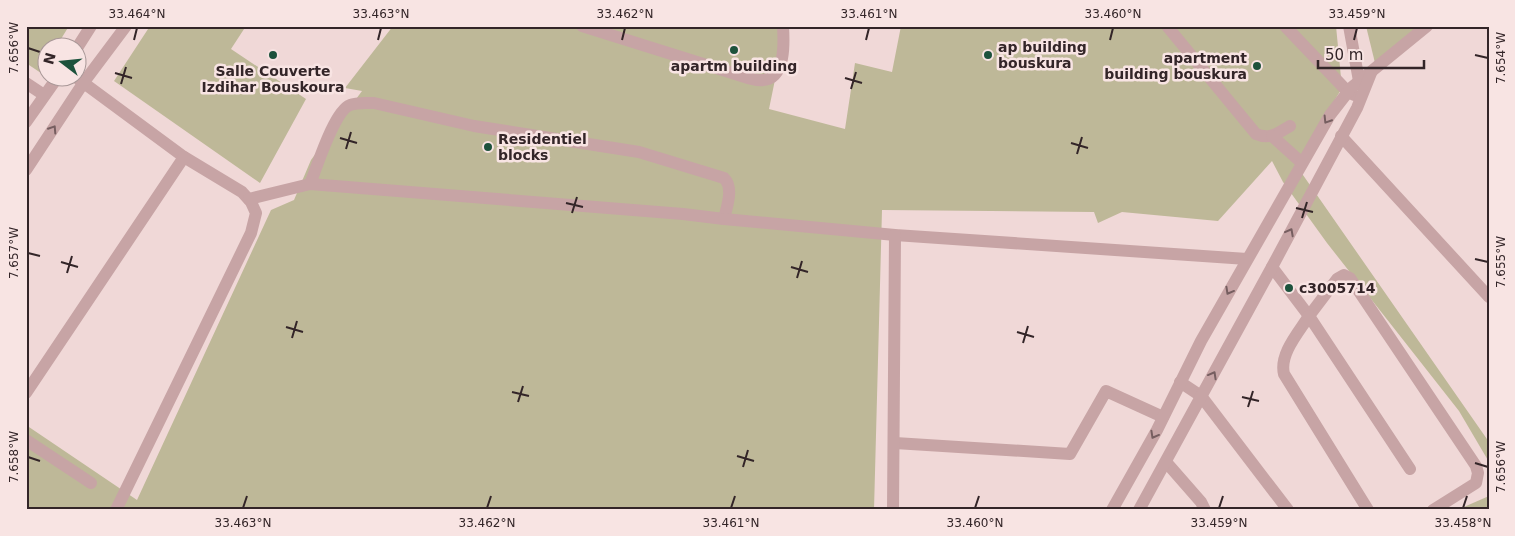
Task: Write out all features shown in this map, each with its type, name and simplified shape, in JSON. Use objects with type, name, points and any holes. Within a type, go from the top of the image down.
[{"type":"street","points":[[83,38],[91,26]]},
{"type":"street","points":[[88,72],[126,26]]},
{"type":"street","points":[[582,26],[748,78],[763,80],[774,75],[782,59],[784,48],[783,26]]},
{"type":"street","points":[[1167,26],[1256,134],[1263,137],[1272,136],[1290,126]]},
{"type":"street","points":[[1285,26],[1348,92]]},
{"type":"street","points":[[1350,26],[1362,90]]},
{"type":"street","points":[[1138,510],[1272,267],[1341,136],[1372,72],[1428,26]]},
{"type":"street","points":[[26,83],[44,95]]},
{"type":"street","points":[[88,85],[184,157],[234,187],[249,199],[256,213],[251,234],[116,510]]},
{"type":"street","points":[[26,122],[49,88]]},
{"type":"street","points":[[26,170],[76,88]]},
{"type":"street","points":[[1112,510],[1163,417],[1201,341],[1330,115],[1348,92],[1362,90]]},
{"type":"street","points":[[310,184],[337,117],[350,104],[374,103],[474,126],[639,152],[720,176],[728,181],[729,194],[724,219]]},
{"type":"street","points":[[1272,136],[1302,163]]},
{"type":"street","points":[[1341,136],[1489,297]]},
{"type":"street","points":[[26,393],[184,157]]},
{"type":"street","points":[[249,199],[310,184],[683,214],[895,235],[1247,259]]},
{"type":"street","points":[[893,510],[895,443],[895,235]]},
{"type":"street","points":[[1272,267],[1309,316],[1410,469]]},
{"type":"street","points":[[1368,510],[1284,374],[1283,367],[1285,357],[1309,316],[1337,279],[1344,275],[1350,278],[1476,466],[1478,473],[1476,483],[1433,510]]},
{"type":"street","points":[[1180,382],[1202,396],[1288,510]]},
{"type":"street","points":[[895,443],[1070,454],[1106,391],[1163,417]]},
{"type":"street","points":[[26,440],[91,482]]},
{"type":"street","points":[[1166,462],[1201,502],[1205,510]]},
{"type":"shaded area","points":[[26,26],[69,26],[62,38],[38,38],[38,71],[26,63]]},
{"type":"shaded area","points":[[150,26],[246,26],[231,49],[306,99],[260,183],[114,81]]},
{"type":"shaded area","points":[[393,26],[786,26],[769,109],[845,129],[855,63],[892,72],[901,26],[1336,26],[1342,88],[1296,165],[1489,442],[1489,462],[1459,411],[1327,243],[1283,182],[1272,161],[1218,221],[1122,212],[1098,223],[1094,212],[882,210],[874,510],[26,510],[26,425],[137,500],[271,210],[294,200],[311,160],[362,91],[345,88]]},
{"type":"shaded area","points":[[1366,26],[1424,26],[1375,63]]},
{"type":"shaded area","points":[[1489,496],[1489,510],[1457,510]]},
{"type":"place","name":"apartm building","points":[[734,50]]},
{"type":"place","name":"Salle Couverte Izdihar Bouskoura","points":[[273,55]]},
{"type":"place","name":"ap building bouskura","points":[[988,55]]},
{"type":"place","name":"apartment building bouskura","points":[[1257,66]]},
{"type":"place","name":"Residentiel blocks","points":[[488,147]]},
{"type":"place","name":"c3005714","points":[[1289,288]]}]
